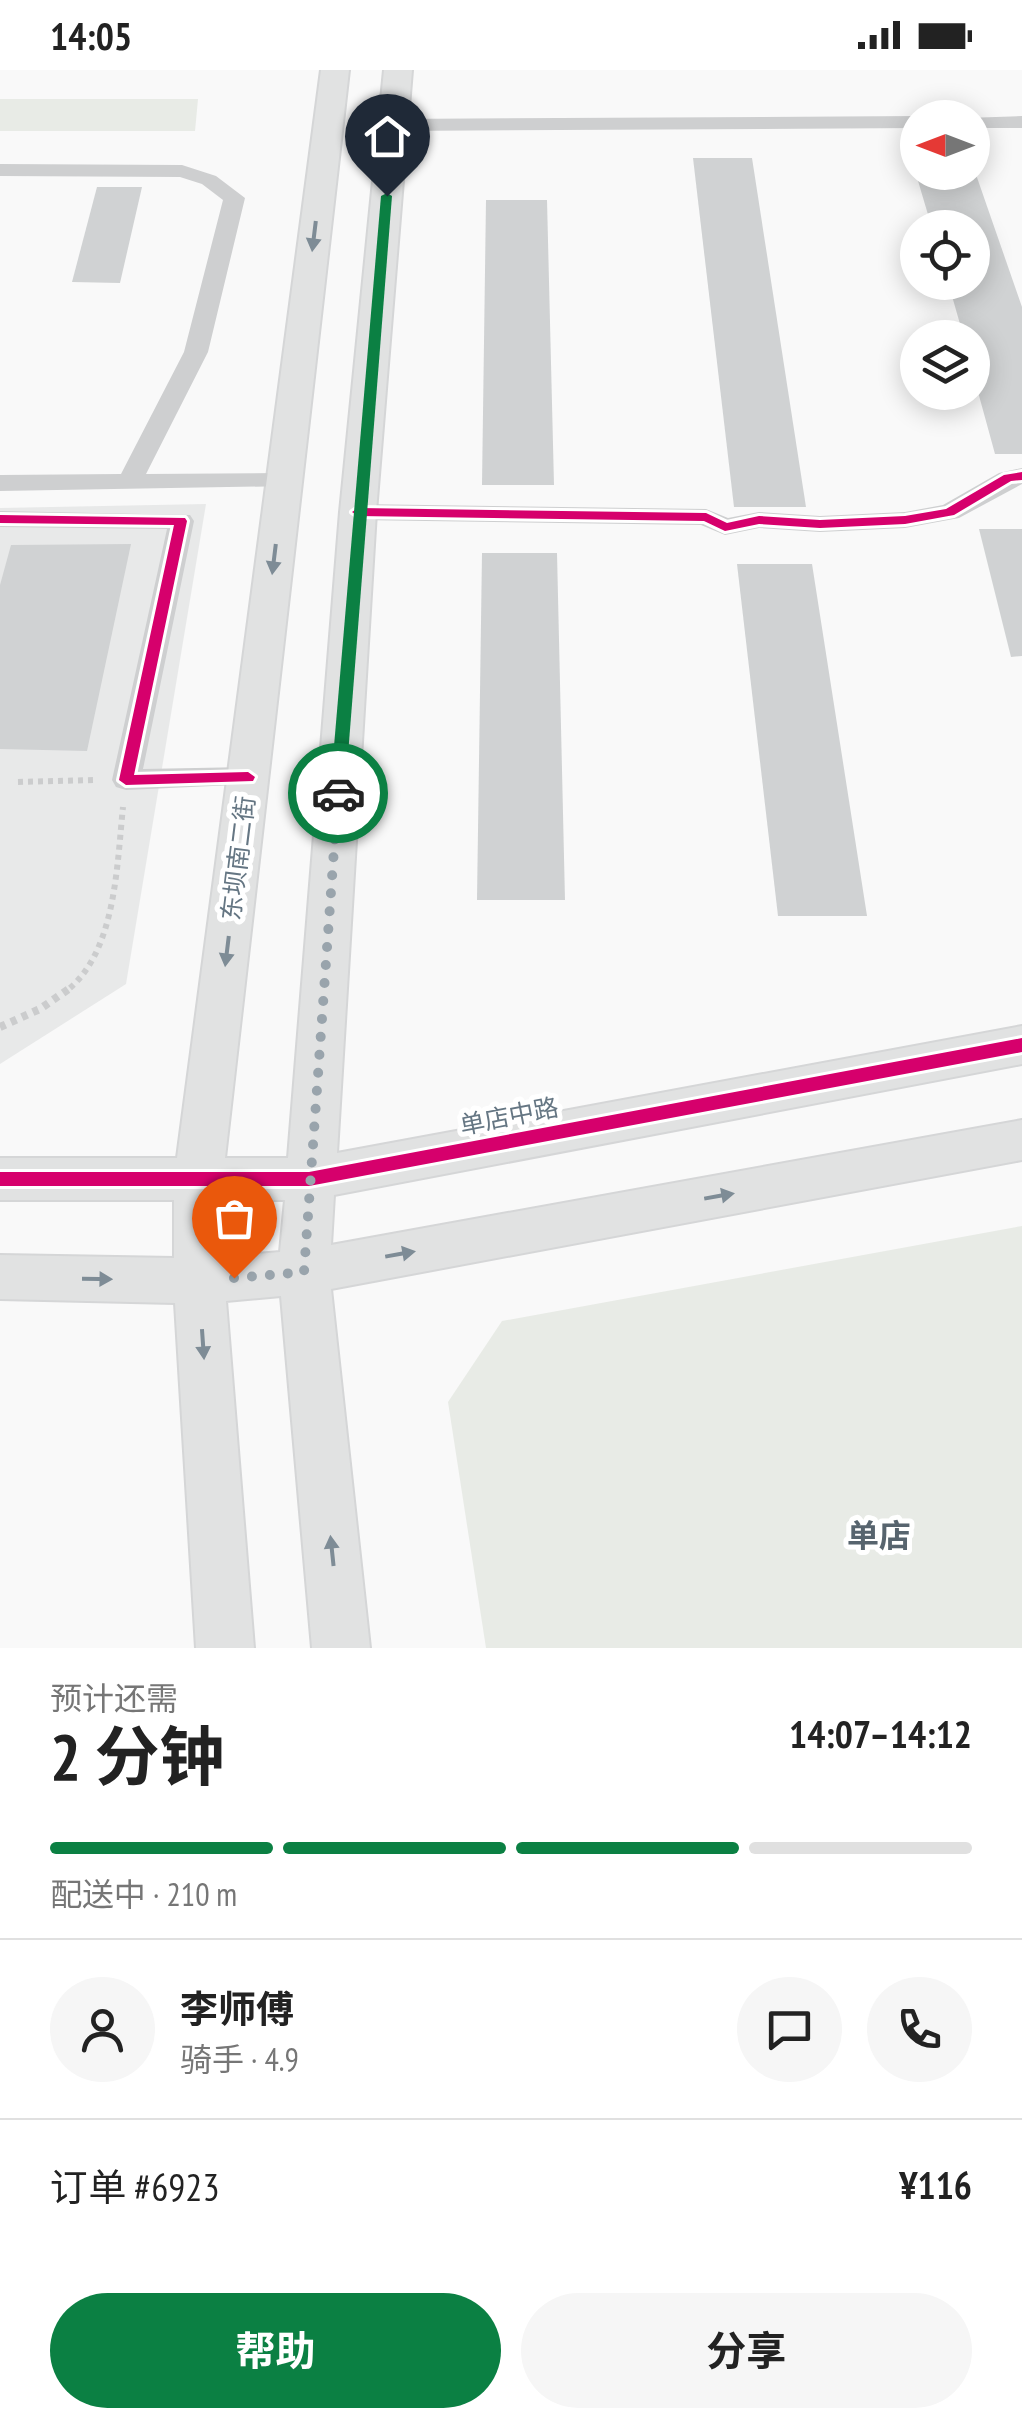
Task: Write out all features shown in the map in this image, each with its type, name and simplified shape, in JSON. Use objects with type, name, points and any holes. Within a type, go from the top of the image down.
[{"type":"main road","name":"东坝南二街","points":[[335,70],[357,173],[358,512],[304,1272],[341,1648]]},
{"type":"main road","name":"东坝南二街","points":[[224,1648],[199,1281],[198,1181],[283,481],[357,173],[393,125],[398,70]]},
{"type":"main road","name":"单店中路","points":[[0,1179],[309,1180],[1022,1045]]},
{"type":"main road","points":[[0,1278],[199,1281],[304,1272],[1022,1140]]},
{"type":"street","points":[[393,125],[900,122]]},
{"type":"street","points":[[990,122],[1022,122]]},
{"type":"street","points":[[0,170],[182,171],[218,185],[234,198],[196,352],[130,482]]},
{"type":"street","points":[[358,512],[706,518],[725,527],[759,520],[820,524],[888,521],[950,512],[1008,478],[1022,476]]},
{"type":"street","points":[[207,481],[184,505],[126,780],[248,777]]},
{"type":"street","points":[[0,483],[283,481]]},
{"type":"street","points":[[0,519],[180,521]]},
{"type":"path","points":[[18,782],[126,780]]},
{"type":"path","points":[[0,1027],[25,1018],[71,987],[95,959],[122,823]]},
{"type":"shaded area","points":[[0,99],[198,99],[195,131],[0,131]]},
{"type":"shaded area","points":[[206,504],[126,984],[0,1064],[0,508]]},
{"type":"shaded area","points":[[1022,1226],[1022,1648],[486,1648],[448,1402],[502,1321]]},
{"type":"building","points":[[693,158],[752,158],[806,507],[734,507]]},
{"type":"building","points":[[97,187],[142,187],[120,283],[72,282]]},
{"type":"building","points":[[921,190],[981,190],[988,210],[927,210]]},
{"type":"building","points":[[486,200],[547,200],[554,485],[482,485]]},
{"type":"building","points":[[990,215],[1022,307],[1022,454],[995,454],[983,410],[990,410],[990,320],[959,320],[953,300],[990,300]]},
{"type":"building","points":[[979,529],[1022,529],[1022,656],[1011,657]]},
{"type":"building","points":[[131,544],[87,751],[0,749],[0,585],[11,545]]},
{"type":"building","points":[[482,553],[557,553],[565,900],[477,900]]},
{"type":"building","points":[[737,564],[812,564],[867,916],[778,916]]},
{"type":"cycle path","points":[[358,512],[706,517],[725,527],[759,520],[820,524],[905,520],[950,512],[1008,478],[1022,476]]},
{"type":"cycle path","points":[[0,519],[181,521],[126,780],[248,777]]},
{"type":"cycle path","points":[[0,1179],[309,1179],[1022,1045]]},
{"type":"way so far","points":[[234,1278],[304,1272],[338,793]]},
{"type":"district","name":"单店","points":[[879,1536]]},
{"type":"route","points":[[338,793],[358,512],[387,196]]}]
